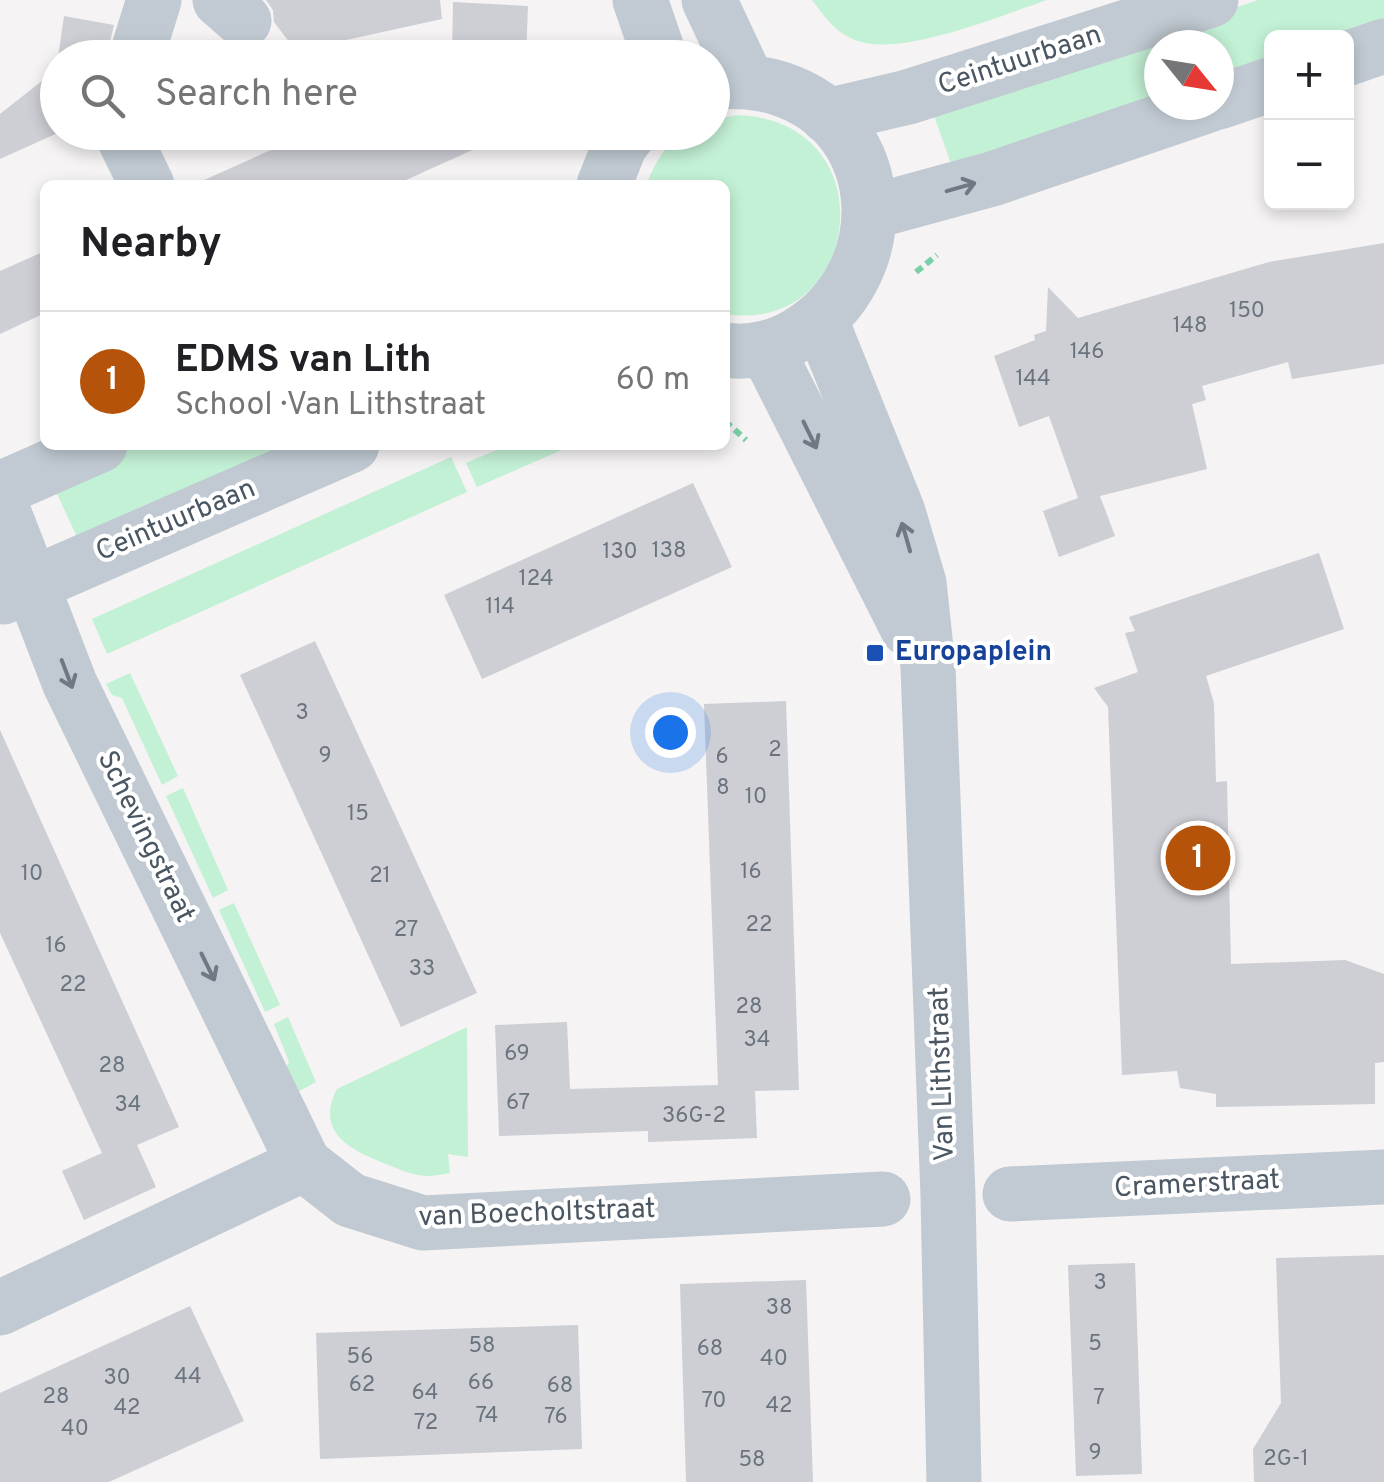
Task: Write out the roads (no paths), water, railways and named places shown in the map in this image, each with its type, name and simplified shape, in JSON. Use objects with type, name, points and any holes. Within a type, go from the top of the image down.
[{"type":"street","points":[[142,40],[154,0]]},
{"type":"street","points":[[640,0],[654,40]]},
{"type":"street","points":[[709,0],[719,40]]},
{"type":"street","name":"Ceintuurbaan","points":[[827,116],[908,97],[1212,0]]},
{"type":"street","points":[[1354,56],[1384,46]]},
{"type":"street","points":[[730,82],[782,89],[808,101],[827,116],[849,144],[865,176],[871,212],[865,254],[850,288],[821,321],[791,339],[745,349]]},
{"type":"street","points":[[1234,97],[1264,87]]},
{"type":"street","points":[[871,212],[992,178],[1165,120]]},
{"type":"street","points":[[130,150],[145,180]]},
{"type":"street","points":[[606,180],[618,150]]},
{"type":"street","name":"Van Lithstraat","points":[[821,321],[898,512],[919,584],[928,667],[948,1196],[954,1482]]},
{"type":"street","name":"Van Lithstraat","points":[[745,349],[852,524],[928,667]]},
{"type":"street","points":[[0,489],[89,450]]},
{"type":"street","name":"Ceintuurbaan","points":[[17,590],[340,450]]},
{"type":"street","name":"Schevingstraat","points":[[0,504],[17,590],[70,684],[304,1164]]},
{"type":"street","points":[[0,1308],[304,1164]]},
{"type":"street","name":"van Boecholtstraat","points":[[304,1164],[350,1200],[422,1223],[883,1199]]},
{"type":"street","name":"Cramerstraat","points":[[1010,1194],[1384,1177]]},
{"type":"place","name":"Europaplein","points":[[875,653]]},
{"type":"place","name":"EDMS van Lith","points":[[1198,858]]}]
